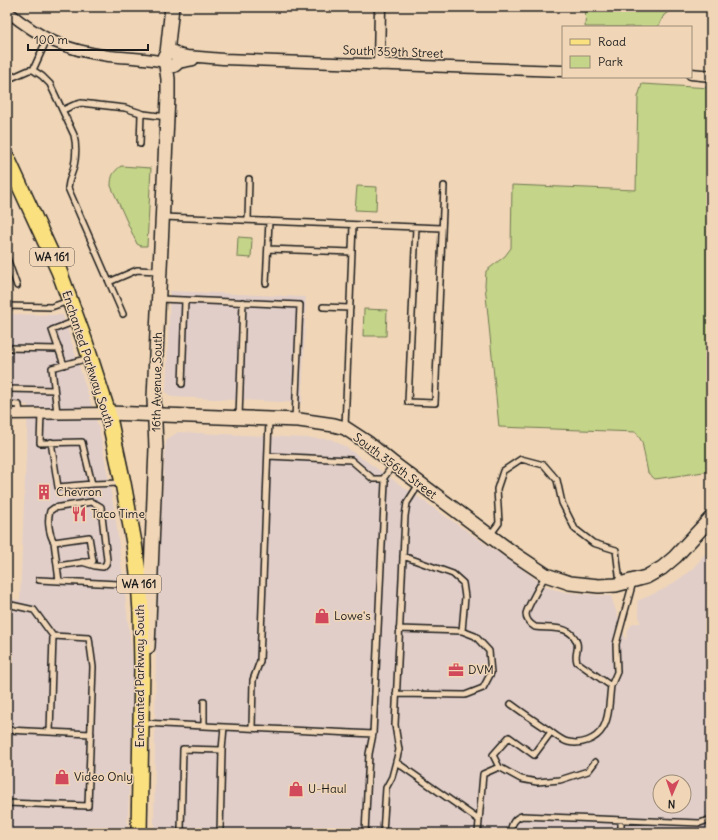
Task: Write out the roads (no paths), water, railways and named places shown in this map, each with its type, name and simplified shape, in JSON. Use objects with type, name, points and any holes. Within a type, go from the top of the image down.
[{"type":"main road","name":"16th Avenue South","points":[[142,666],[148,657],[156,456],[154,398],[172,7]]},
{"type":"main road","name":"Enchanted Parkway South","points":[[7,158],[10,174],[59,271],[77,320],[108,413],[123,483],[134,543],[139,585],[142,666],[138,833]]},
{"type":"main road","name":"South 356th Street","points":[[108,413],[295,419],[324,422],[345,428],[368,443],[489,536],[546,575],[585,586],[626,583],[646,577],[662,568],[675,557],[711,518]]},
{"type":"street","points":[[379,65],[380,7]]},
{"type":"street","name":"South 359th Street","points":[[7,11],[19,21],[47,39],[63,46],[108,56],[191,60],[223,59],[562,70]]},
{"type":"street","points":[[692,74],[711,76]]},
{"type":"street","name":"South 356th Street","points":[[7,414],[108,413]]},
{"type":"lane","points":[[33,70],[47,39]]},
{"type":"lane","points":[[11,78],[29,70],[33,70],[50,84],[75,140],[74,165],[69,178],[68,188],[123,314]]},
{"type":"lane","points":[[62,110],[81,103],[125,108],[141,114],[168,117]]},
{"type":"lane","points":[[140,144],[141,114]]},
{"type":"lane","points":[[248,220],[249,179]]},
{"type":"lane","points":[[416,227],[408,402],[435,403],[444,186]]},
{"type":"lane","points":[[162,217],[442,228]]},
{"type":"lane","points":[[266,283],[269,221]]},
{"type":"lane","points":[[345,428],[353,225]]},
{"type":"lane","points":[[268,249],[352,252]]},
{"type":"lane","points":[[7,258],[17,286]]},
{"type":"lane","points":[[109,282],[137,270],[160,271]]},
{"type":"lane","points":[[159,299],[300,305],[295,419]]},
{"type":"lane","points":[[182,384],[185,300]]},
{"type":"lane","points":[[7,306],[51,307],[70,301]]},
{"type":"lane","points":[[239,418],[242,302]]},
{"type":"lane","points":[[323,307],[350,308]]},
{"type":"lane","points":[[64,365],[52,330],[77,320]]},
{"type":"lane","points":[[7,348],[58,349]]},
{"type":"lane","points":[[57,413],[52,368],[90,358]]},
{"type":"lane","points":[[7,389],[54,390]]},
{"type":"lane","points":[[7,404],[19,405],[20,414]]},
{"type":"lane","points":[[41,413],[40,443],[82,442],[92,484]]},
{"type":"lane","points":[[252,728],[253,680],[260,661],[269,419]]},
{"type":"lane","points":[[52,442],[58,487],[123,483]]},
{"type":"lane","points":[[268,456],[351,460],[373,479],[383,479]]},
{"type":"lane","points":[[489,536],[498,523],[497,489],[503,471],[521,459],[544,465],[558,480],[562,503],[575,529],[593,543],[616,550],[626,583],[616,644],[617,672],[611,686],[607,718],[603,728],[596,736],[587,742],[577,743],[566,741],[511,704]]},
{"type":"lane","points":[[383,479],[394,464]]},
{"type":"lane","points":[[365,833],[369,754],[373,734],[385,482],[383,479]]},
{"type":"lane","points":[[383,833],[386,788],[392,777],[399,750],[395,725],[405,516],[407,503],[419,483]]},
{"type":"lane","points":[[59,581],[54,542],[51,536],[49,521],[50,511],[54,508],[91,502],[101,507],[107,560],[103,567],[82,562]]},
{"type":"lane","points":[[54,542],[89,537],[93,561],[57,566]]},
{"type":"lane","points":[[403,556],[453,574],[463,583],[465,597],[462,631]]},
{"type":"lane","points":[[546,575],[527,610],[526,618],[528,622],[535,627],[562,628],[568,631],[574,636],[577,642],[578,650],[575,655],[576,662],[611,686]]},
{"type":"lane","points":[[39,580],[139,585]]},
{"type":"lane","points":[[7,604],[34,610],[53,636],[50,732]]},
{"type":"lane","points":[[396,694],[465,695],[483,688],[491,673],[489,651],[475,636],[462,631],[399,629]]},
{"type":"lane","points":[[7,803],[88,806],[93,667],[89,638],[53,636]]},
{"type":"lane","points":[[204,702],[204,726]]},
{"type":"lane","points":[[141,723],[373,734]]},
{"type":"lane","points":[[220,833],[224,726]]},
{"type":"lane","points":[[7,730],[91,734]]},
{"type":"lane","points":[[551,732],[534,755],[509,737],[493,754],[499,767],[521,779],[537,782],[560,780],[588,771],[595,762]]},
{"type":"lane","points":[[186,833],[181,830],[183,749],[222,750]]},
{"type":"lane","points":[[396,762],[479,820]]},
{"type":"lane","points":[[478,833],[483,774],[499,767]]},
{"type":"lane","points":[[510,833],[515,820],[522,816],[700,823],[711,820]]},
{"type":"lane","points":[[621,820],[621,833]]},
{"type":"place","name":"Chevron","points":[[44,492]]},
{"type":"place","name":"Taco Time","points":[[79,514]]},
{"type":"place","name":"Lowe's","points":[[322,616]]},
{"type":"place","name":"DVM","points":[[456,670]]},
{"type":"place","name":"Video Only","points":[[62,777]]},
{"type":"place","name":"U-Haul","points":[[296,789]]}]
